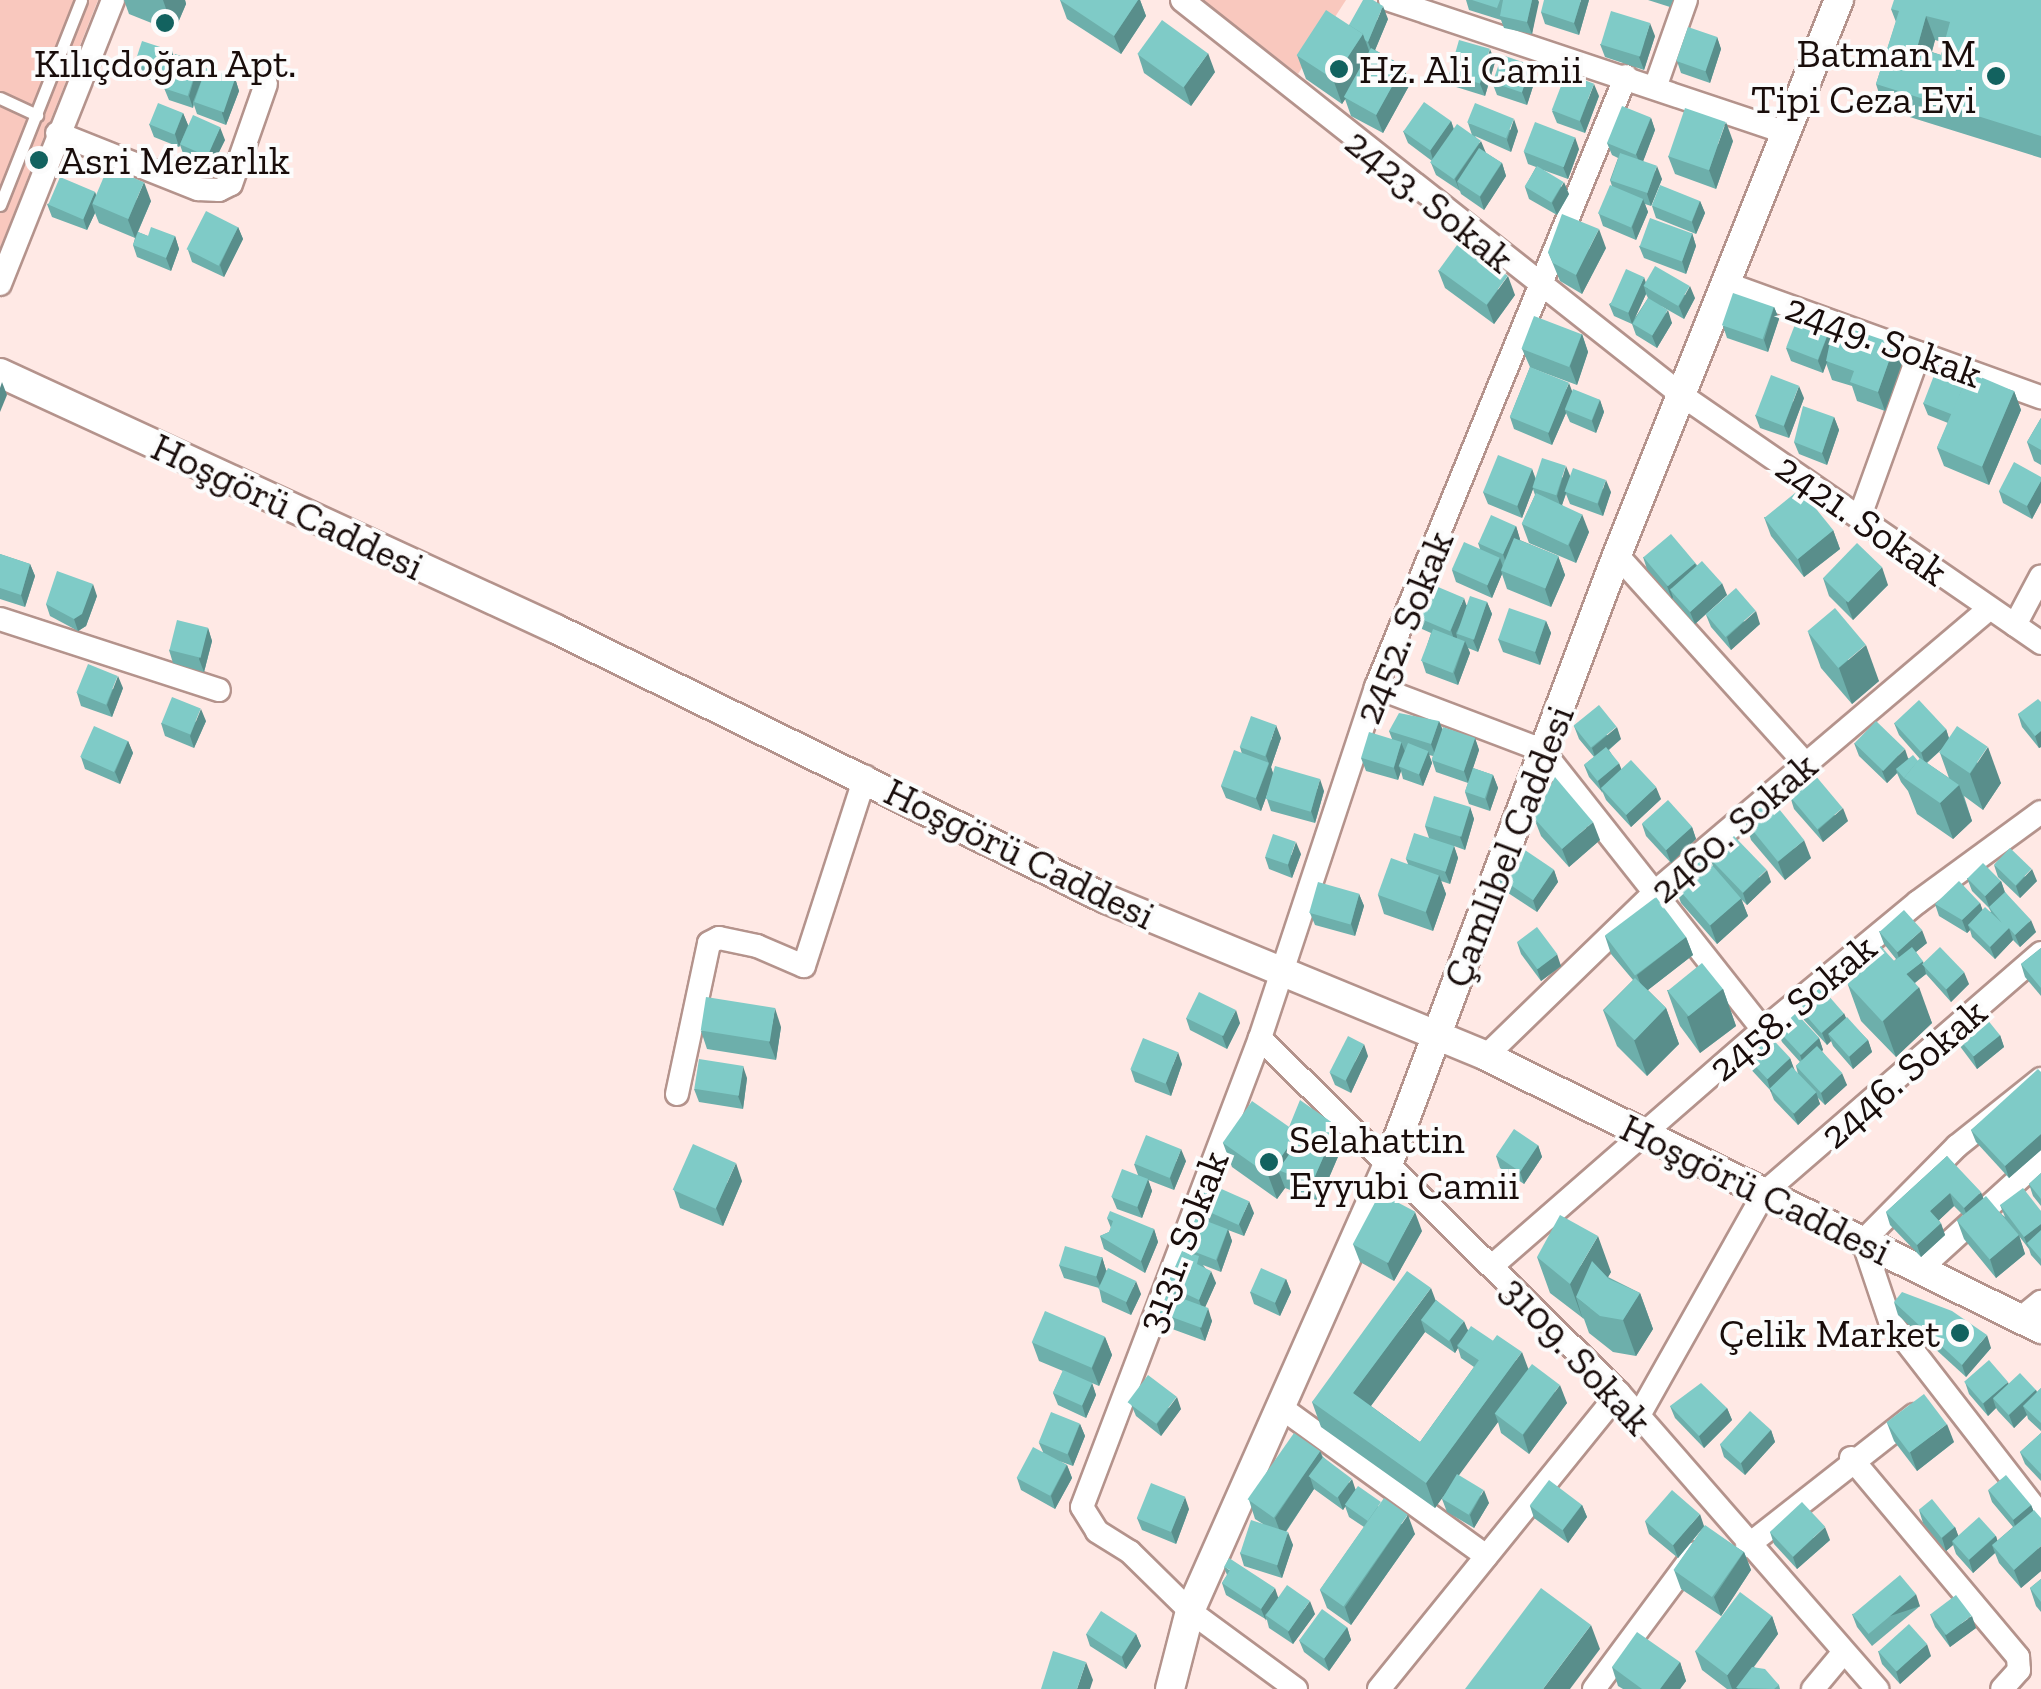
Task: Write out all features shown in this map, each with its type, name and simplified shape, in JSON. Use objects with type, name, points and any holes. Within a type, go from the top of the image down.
[{"type":"street","points":[[0,284],[114,0]]},
{"type":"street","name":"2423. Sokak","points":[[1182,0],[1536,285],[1683,396]]},
{"type":"street","points":[[1390,0],[1458,11],[1626,76],[1787,132]]},
{"type":"street","points":[[1656,85],[1686,0]]},
{"type":"street","name":"Çamlıbel Caddesi","points":[[1170,1689],[1190,1611],[1389,1162],[1542,750],[1838,0]]},
{"type":"street","name":"2452. Sokak","points":[[1277,972],[1376,687],[1536,285],[1626,76]]},
{"type":"street","points":[[57,134],[198,189],[219,190],[231,184],[266,84]]},
{"type":"street","name":"2449. Sokak","points":[[1728,284],[2041,397]]},
{"type":"street","points":[[1860,516],[1920,353]]},
{"type":"street","name":"Hoşgörü Caddesi","points":[[0,373],[865,777],[1106,900],[1486,1056],[1920,1270],[2034,1316]]},
{"type":"street","name":"2421. Sokak","points":[[1683,396],[2041,643]]},
{"type":"street","points":[[1617,556],[1806,764]]},
{"type":"street","points":[[2015,625],[2041,576]]},
{"type":"street","name":"2460. Sokak","points":[[1486,1056],[1655,892],[1989,609]]},
{"type":"street","points":[[0,618],[219,690]]},
{"type":"street","points":[[1376,687],[1542,750],[1763,1030]]},
{"type":"street","points":[[677,1094],[708,943],[720,938],[757,946],[804,966],[865,777]]},
{"type":"street","name":"2458. Sokak","points":[[1492,1266],[1763,1030],[1918,902],[2041,812]]},
{"type":"street","name":"2446. Sokak","points":[[1638,1417],[1764,1192],[2041,953]]},
{"type":"street","name":"3131. Sokak","points":[[1190,1611],[1130,1552],[1097,1531],[1082,1508],[1260,1038],[1277,972]]},
{"type":"street","name":"3109. Sokak","points":[[1260,1038],[1619,1393],[1721,1518],[1877,1689]]},
{"type":"street","points":[[2040,1513],[1890,1321],[1863,1241],[1957,1146],[2041,1079]]},
{"type":"street","points":[[1920,1270],[2041,1160]]},
{"type":"street","points":[[1380,1689],[1619,1393]]},
{"type":"street","points":[[1746,1546],[1851,1458],[1946,1393]]},
{"type":"street","points":[[1279,1406],[1486,1556]]},
{"type":"street","points":[[1851,1458],[2018,1657],[2019,1670],[2002,1689]]},
{"type":"street","points":[[1594,1689],[1721,1518]]},
{"type":"street","points":[[1190,1611],[1296,1689]]},
{"type":"street","points":[[1813,1689],[1843,1653]]},
{"type":"lane","points":[[0,205],[81,0]]},
{"type":"lane","points":[[0,98],[37,115]]},
{"type":"shaded area","points":[[0,0],[98,0],[0,248]]},
{"type":"shaded area","points":[[1203,0],[1346,0],[1298,74]]},
{"type":"building","points":[[1060,0],[1138,0],[1114,36]]},
{"type":"building","points":[[1363,0],[1383,6],[1368,42],[1349,25]]},
{"type":"building","points":[[1472,0],[1500,0],[1497,8]]},
{"type":"building","points":[[1503,0],[1532,0],[1527,22],[1500,16]]},
{"type":"building","points":[[1544,0],[1581,0],[1574,23],[1541,12]]},
{"type":"building","name":"Batman M Tipi Ceza Evi","points":[[1894,0],[2041,0],[2041,136],[1876,84],[1899,11],[1891,9]],"holes":[[[1926,16],[1950,22],[1941,55],[1917,48]]]},
{"type":"building","points":[[1326,10],[1363,34],[1333,79],[1297,55]]},
{"type":"building","points":[[1611,11],[1650,23],[1640,56],[1601,44]]},
{"type":"building","points":[[1162,20],[1208,54],[1183,87],[1137,54]]},
{"type":"building","points":[[1688,27],[1717,37],[1706,71],[1676,61]]},
{"type":"building","points":[[1459,40],[1490,49],[1480,83],[1449,75]]},
{"type":"building","points":[[142,41],[172,51],[165,74],[135,64]]},
{"type":"building","points":[[1371,48],[1403,66],[1376,115],[1344,97]]},
{"type":"building","points":[[175,54],[199,62],[188,96],[164,88]]},
{"type":"building","points":[[1502,55],[1531,65],[1522,93],[1493,82]]},
{"type":"building","points":[[206,68],[235,78],[224,112],[194,102]]},
{"type":"building","points":[[1566,73],[1594,84],[1580,121],[1552,110]]},
{"type":"building","points":[[1424,102],[1451,121],[1430,150],[1403,131]]},
{"type":"building","points":[[158,103],[183,113],[174,134],[149,124]]},
{"type":"building","points":[[1475,103],[1514,119],[1506,138],[1467,122]]},
{"type":"building","points":[[1622,106],[1651,118],[1636,155],[1607,143]]},
{"type":"building","points":[[1685,108],[1726,122],[1709,170],[1668,156]]},
{"type":"building","points":[[193,115],[220,127],[207,156],[180,144]]},
{"type":"building","points":[[1535,122],[1575,137],[1564,167],[1524,152]]},
{"type":"building","points":[[1457,124],[1481,141],[1454,179],[1430,163]]},
{"type":"building","points":[[1479,148],[1502,163],[1480,196],[1457,182]]},
{"type":"building","points":[[1620,153],[1657,166],[1647,193],[1611,180]]},
{"type":"building","points":[[1537,166],[1564,182],[1551,203],[1525,187]]},
{"type":"building","points":[[108,167],[144,182],[128,219],[92,204]]},
{"type":"building","points":[[60,177],[95,192],[83,219],[48,205]]},
{"type":"building","points":[[1610,185],[1643,199],[1631,228],[1598,214]]},
{"type":"building","points":[[1660,185],[1700,201],[1692,222],[1652,205]]},
{"type":"building","points":[[206,211],[238,227],[219,266],[186,249]]},
{"type":"building","points":[[1562,214],[1599,229],[1576,275],[1553,263],[1548,252]]},
{"type":"building","points":[[1650,218],[1692,233],[1682,262],[1640,246]]},
{"type":"building","points":[[151,227],[175,236],[166,258],[133,245],[138,232],[148,236]]},
{"type":"building","points":[[1460,241],[1508,276],[1487,305],[1439,270]]},
{"type":"building","points":[[1655,266],[1690,286],[1678,306],[1644,286]]},
{"type":"building","points":[[1626,269],[1644,277],[1628,313],[1610,305]]},
{"type":"building","points":[[1733,293],[1774,307],[1763,339],[1722,325]]},
{"type":"building","points":[[1648,298],[1668,310],[1652,336],[1633,324]]},
{"type":"building","points":[[1799,314],[1831,326],[1818,360],[1786,348]]},
{"type":"building","points":[[1534,316],[1582,334],[1569,367],[1521,349]]},
{"type":"building","points":[[1834,323],[1895,344],[1878,392],[1850,382],[1854,371],[1826,361]]},
{"type":"building","points":[[1938,365],[1967,376],[1952,414],[1923,403]]},
{"type":"building","points":[[1530,367],[1569,383],[1549,433],[1510,417]]},
{"type":"building","points":[[1969,372],[2014,391],[1982,467],[1937,447]]},
{"type":"building","points":[[1771,375],[1799,386],[1784,426],[1756,415]]},
{"type":"building","points":[[1573,389],[1600,400],[1592,420],[1565,409]]},
{"type":"building","points":[[1803,406],[1834,417],[1822,453],[1794,442]]},
{"type":"building","points":[[2041,418],[2041,450],[2027,442]]},
{"type":"building","points":[[1498,455],[1532,469],[1517,506],[1483,492]]},
{"type":"building","points":[[1542,458],[1566,466],[1556,495],[1532,487]]},
{"type":"building","points":[[2014,462],[2041,477],[2027,506],[1999,491]]},
{"type":"building","points":[[1573,468],[1606,480],[1597,503],[1564,491]]},
{"type":"building","points":[[1800,489],[1833,530],[1798,559],[1764,518]]},
{"type":"building","points":[[1536,493],[1582,515],[1568,545],[1522,524]]},
{"type":"building","points":[[1491,515],[1516,526],[1503,554],[1478,543]]},
{"type":"building","points":[[1671,534],[1695,563],[1668,586],[1643,557]]},
{"type":"building","points":[[1514,538],[1559,556],[1545,588],[1501,570]]},
{"type":"building","points":[[1464,542],[1500,558],[1487,585],[1452,569]]},
{"type":"building","points":[[1857,543],[1882,567],[1848,603],[1823,578]]},
{"type":"building","points":[[0,554],[30,564],[21,595],[0,588]]},
{"type":"building","points":[[1702,561],[1722,583],[1690,612],[1670,590]]},
{"type":"building","points":[[57,571],[93,584],[82,614],[74,619],[46,604]]},
{"type":"building","points":[[1431,584],[1464,598],[1450,631],[1417,617]]},
{"type":"building","points":[[1736,588],[1756,611],[1725,637],[1706,614]]},
{"type":"building","points":[[1470,596],[1487,602],[1474,640],[1457,634]]},
{"type":"building","points":[[1509,608],[1546,621],[1535,652],[1498,639]]},
{"type":"building","points":[[1835,608],[1866,645],[1838,668],[1807,631]]},
{"type":"building","points":[[177,620],[208,628],[201,658],[170,650]]},
{"type":"building","points":[[1433,629],[1465,641],[1453,673],[1421,661]]},
{"type":"building","points":[[88,664],[118,676],[106,705],[76,693]]},
{"type":"building","points":[[172,697],[201,709],[190,735],[162,723]]},
{"type":"building","points":[[2038,699],[2041,731],[2035,736],[2018,714]]},
{"type":"building","points":[[1919,700],[1946,729],[1921,752],[1894,723]]},
{"type":"building","points":[[1599,705],[1617,727],[1591,748],[1573,726]]},
{"type":"building","points":[[1399,713],[1439,721],[1431,744],[1389,731]]},
{"type":"building","points":[[1251,716],[1276,725],[1265,756],[1240,747]]},
{"type":"building","points":[[1876,721],[1905,749],[1883,771],[1854,743]]},
{"type":"building","points":[[94,726],[128,741],[114,772],[80,757]]},
{"type":"building","points":[[1957,726],[1988,747],[1970,773],[1939,753]]},
{"type":"building","points":[[1443,727],[1475,738],[1464,771],[1432,760]]},
{"type":"building","points":[[1369,732],[1402,742],[1394,768],[1361,758]]},
{"type":"building","points":[[1408,743],[1428,751],[1419,774],[1399,766]]},
{"type":"building","points":[[1606,747],[1619,763],[1597,781],[1584,765]]},
{"type":"building","points":[[1234,750],[1269,763],[1256,798],[1221,786]]},
{"type":"building","points":[[1913,755],[1918,761],[1904,778],[1896,769]]},
{"type":"building","points":[[1920,758],[1959,785],[1940,803],[1904,778]]},
{"type":"building","points":[[1631,760],[1656,787],[1626,815],[1601,788]]},
{"type":"building","points":[[1275,766],[1320,779],[1311,812],[1266,799]]},
{"type":"building","points":[[1473,768],[1493,775],[1485,798],[1465,792]]},
{"type":"building","points":[[1815,775],[1843,808],[1817,829],[1790,796]]},
{"type":"building","points":[[1555,777],[1593,822],[1562,849],[1534,818]]},
{"type":"building","points":[[1434,796],[1470,807],[1461,837],[1425,826]]},
{"type":"building","points":[[1771,799],[1804,840],[1778,862],[1745,820]]},
{"type":"building","points":[[1668,800],[1692,827],[1666,850],[1642,823]]},
{"type":"building","points":[[1414,833],[1454,846],[1446,872],[1406,859]]},
{"type":"building","points":[[1273,834],[1296,842],[1288,865],[1265,857]]},
{"type":"building","points":[[1734,836],[1767,870],[1743,893],[1710,859]]},
{"type":"building","points":[[1519,846],[1554,869],[1533,900],[1498,877]]},
{"type":"building","points":[[2010,848],[2032,869],[2016,885],[1994,865]]},
{"type":"building","points":[[1705,857],[1741,899],[1710,925],[1674,884]]},
{"type":"building","points":[[1391,858],[1439,875],[1426,912],[1378,895]]},
{"type":"building","points":[[1983,863],[2001,881],[1985,896],[1967,879]]},
{"type":"building","points":[[1959,881],[1980,903],[1962,920],[1935,904]]},
{"type":"building","points":[[1318,882],[1359,894],[1351,925],[1309,913]]},
{"type":"building","points":[[2005,892],[2031,920],[2015,935],[2009,928],[1990,947],[1968,925],[1985,907],[2002,923],[1989,907]]},
{"type":"building","points":[[1656,897],[1686,937],[1635,975],[1605,936]]},
{"type":"building","points":[[1904,910],[1922,930],[1898,952],[1879,932]]},
{"type":"building","points":[[1537,927],[1557,954],[1537,969],[1517,942]]},
{"type":"building","points":[[1881,946],[1890,957],[1884,950],[1875,958],[1871,954]]},
{"type":"building","points":[[1861,947],[1873,961],[1852,978],[1841,965]]},
{"type":"building","points":[[1912,947],[1923,961],[1905,975],[1894,961]]},
{"type":"building","points":[[1940,947],[1964,972],[1946,990],[1922,964]]},
{"type":"building","points":[[2041,948],[2041,988],[2021,964]]},
{"type":"building","points":[[1884,950],[1919,987],[1882,1021],[1847,984]]},
{"type":"building","points":[[1702,963],[1723,989],[1689,1016],[1668,991]]},
{"type":"building","points":[[1635,978],[1666,1008],[1635,1040],[1604,1010]]},
{"type":"building","points":[[1821,987],[1844,1013],[1821,1033],[1798,1007]]},
{"type":"building","points":[[1199,992],[1236,1010],[1223,1036],[1186,1018]]},
{"type":"building","points":[[706,997],[775,1008],[770,1042],[701,1031]]},
{"type":"building","points":[[1978,1008],[2000,1035],[1974,1057],[1952,1029]]},
{"type":"building","points":[[1796,1013],[1819,1038],[1801,1055],[1778,1030]]},
{"type":"building","points":[[1847,1017],[1868,1040],[1849,1057],[1828,1034]]},
{"type":"building","points":[[1765,1031],[1790,1058],[1768,1079],[1742,1052]]},
{"type":"building","points":[[1348,1036],[1364,1044],[1345,1081],[1329,1073]]},
{"type":"building","points":[[1143,1038],[1178,1052],[1165,1084],[1130,1070]]},
{"type":"building","points":[[1817,1046],[1842,1073],[1821,1093],[1796,1066]]},
{"type":"building","points":[[699,1059],[743,1066],[739,1096],[694,1089]]},
{"type":"building","points":[[1792,1067],[1816,1092],[1794,1114],[1770,1089]]},
{"type":"building","points":[[2038,1069],[2041,1134],[2005,1166],[1971,1130]]},
{"type":"building","points":[[1300,1100],[1337,1126],[1312,1183],[1278,1170],[1300,1139],[1289,1127]]},
{"type":"building","points":[[1252,1101],[1298,1133],[1269,1175],[1223,1143]]},
{"type":"building","points":[[1514,1129],[1538,1145],[1520,1172],[1496,1156]]},
{"type":"building","points":[[1146,1135],[1181,1149],[1170,1178],[1134,1164]]},
{"type":"building","points":[[693,1144],[736,1163],[716,1209],[673,1190]]},
{"type":"building","points":[[1947,1156],[1981,1192],[1964,1208],[1950,1193],[1930,1211],[1941,1223],[1917,1245],[1886,1212]]},
{"type":"building","points":[[1122,1169],[1148,1179],[1137,1207],[1111,1197]]},
{"type":"building","points":[[2041,1173],[2041,1199],[2029,1184]]},
{"type":"building","points":[[1208,1183],[1249,1201],[1239,1225],[1197,1207]]},
{"type":"building","points":[[2023,1188],[2041,1211],[2041,1224],[2024,1237],[2000,1205]]},
{"type":"building","points":[[1380,1193],[1415,1212],[1388,1263],[1353,1244]]},
{"type":"building","points":[[1986,1196],[2019,1235],[1990,1259],[1957,1220]]},
{"type":"building","points":[[1110,1211],[1154,1229],[1141,1261],[1100,1236],[1109,1232],[1113,1221],[1107,1218]]},
{"type":"building","points":[[1560,1215],[1598,1236],[1570,1284],[1537,1257]]},
{"type":"building","points":[[1196,1217],[1228,1229],[1216,1260],[1184,1248]]},
{"type":"building","points":[[2041,1230],[2041,1259],[2027,1243]]},
{"type":"building","points":[[1065,1246],[1102,1257],[1096,1277],[1059,1265]]},
{"type":"building","points":[[1182,1251],[1199,1256],[1197,1264],[1211,1271],[1199,1300],[1167,1285]]},
{"type":"building","points":[[1592,1261],[1609,1279],[1640,1293],[1623,1320],[1600,1316],[1576,1297]]},
{"type":"building","points":[[1108,1268],[1136,1281],[1126,1302],[1098,1289]]},
{"type":"building","points":[[1261,1268],[1286,1279],[1275,1303],[1250,1292]]},
{"type":"building","points":[[1407,1271],[1431,1288],[1353,1393],[1420,1442],[1497,1335],[1522,1352],[1426,1483],[1312,1402]]},
{"type":"building","points":[[1902,1292],[1952,1311],[1987,1335],[1962,1365],[1894,1302]]},
{"type":"building","points":[[1167,1293],[1208,1308],[1201,1328],[1160,1313]]},
{"type":"building","points":[[1436,1300],[1464,1321],[1449,1341],[1421,1320]]},
{"type":"building","points":[[1045,1311],[1105,1336],[1092,1368],[1032,1342]]},
{"type":"building","points":[[1471,1326],[1493,1341],[1480,1361],[1458,1346]]},
{"type":"building","points":[[1989,1360],[2008,1382],[1983,1404],[1964,1382]]},
{"type":"building","points":[[1532,1364],[1560,1385],[1523,1435],[1495,1414]]},
{"type":"building","points":[[1063,1370],[1092,1383],[1082,1406],[1053,1393]]},
{"type":"building","points":[[2020,1373],[2036,1390],[2009,1415],[1993,1398]]},
{"type":"building","points":[[1148,1375],[1177,1397],[1156,1424],[1128,1402]]},
{"type":"building","points":[[1701,1383],[1727,1408],[1699,1436],[1670,1406]]},
{"type":"building","points":[[2041,1388],[2041,1423],[2023,1406]]},
{"type":"building","points":[[1924,1394],[1947,1424],[1909,1453],[1886,1422]]},
{"type":"building","points":[[1750,1411],[1771,1430],[1741,1463],[1720,1444]]},
{"type":"building","points":[[1051,1412],[1080,1424],[1067,1454],[1039,1443]]},
{"type":"building","points":[[1294,1433],[1320,1451],[1274,1518],[1248,1499]]},
{"type":"building","points":[[2041,1433],[2041,1474],[2020,1452]]},
{"type":"building","points":[[1033,1447],[1067,1465],[1050,1496],[1017,1478]]},
{"type":"building","points":[[1323,1457],[1352,1479],[1337,1498],[1309,1476]]},
{"type":"building","points":[[1457,1474],[1484,1490],[1469,1515],[1442,1499]]},
{"type":"building","points":[[2006,1475],[2031,1505],[2013,1520],[1988,1490]]},
{"type":"building","points":[[1549,1480],[1582,1505],[1562,1530],[1530,1506]]},
{"type":"building","points":[[1151,1483],[1185,1497],[1171,1532],[1137,1518]]},
{"type":"building","points":[[1358,1486],[1381,1502],[1368,1521],[1345,1505]]},
{"type":"building","points":[[1672,1490],[1700,1514],[1673,1545],[1645,1521]]},
{"type":"building","points":[[1384,1498],[1408,1515],[1344,1606],[1320,1590]]},
{"type":"building","points":[[1932,1499],[1955,1527],[1941,1538],[1919,1510]]},
{"type":"building","points":[[1802,1502],[1825,1527],[1793,1557],[1770,1532]]},
{"type":"building","points":[[2034,1510],[2041,1518],[2041,1546],[2014,1570],[1992,1545]]},
{"type":"building","points":[[1979,1517],[1996,1536],[1969,1560],[1952,1541]]},
{"type":"building","points":[[1251,1520],[1288,1532],[1277,1565],[1240,1553]]},
{"type":"building","points":[[1705,1525],[1744,1552],[1712,1597],[1673,1570]]},
{"type":"building","points":[[1229,1558],[1275,1588],[1261,1609],[1222,1583],[1230,1570],[1224,1567]]},
{"type":"building","points":[[1900,1575],[1916,1594],[1869,1634],[1853,1615]]},
{"type":"building","points":[[2041,1579],[2041,1602],[2030,1588]]},
{"type":"building","points":[[1287,1585],[1310,1601],[1289,1631],[1266,1615]]},
{"type":"building","points":[[1541,1588],[1591,1625],[1543,1689],[1465,1689]]},
{"type":"building","points":[[1740,1592],[1772,1616],[1727,1675],[1695,1651]]},
{"type":"building","points":[[1956,1595],[1972,1616],[1946,1635],[1930,1614]]},
{"type":"building","points":[[1322,1609],[1347,1627],[1324,1659],[1299,1641]]},
{"type":"building","points":[[1101,1611],[1136,1634],[1122,1657],[1086,1634]]},
{"type":"building","points":[[1909,1624],[1927,1644],[1897,1671],[1879,1651]]},
{"type":"building","points":[[1637,1632],[1680,1662],[1660,1689],[1642,1689],[1612,1667]]},
{"type":"building","points":[[1053,1651],[1086,1662],[1077,1689],[1041,1689]]},
{"type":"building","points":[[1752,1667],[1765,1669],[1779,1685],[1774,1689],[1736,1688]]},
{"type":"place","name":"Kılıçdoğan Apt.","points":[[165,23]]},
{"type":"place","name":"Hz. Ali Camii","points":[[1339,69]]},
{"type":"place","name":"Batman M Tipi Ceza Evi","points":[[1996,76]]},
{"type":"place","name":"Asri Mezarlık","points":[[39,160]]},
{"type":"place","name":"Selahattin Eyyubi Camii","points":[[1269,1162]]},
{"type":"place","name":"Çelik Market","points":[[1960,1333]]}]
